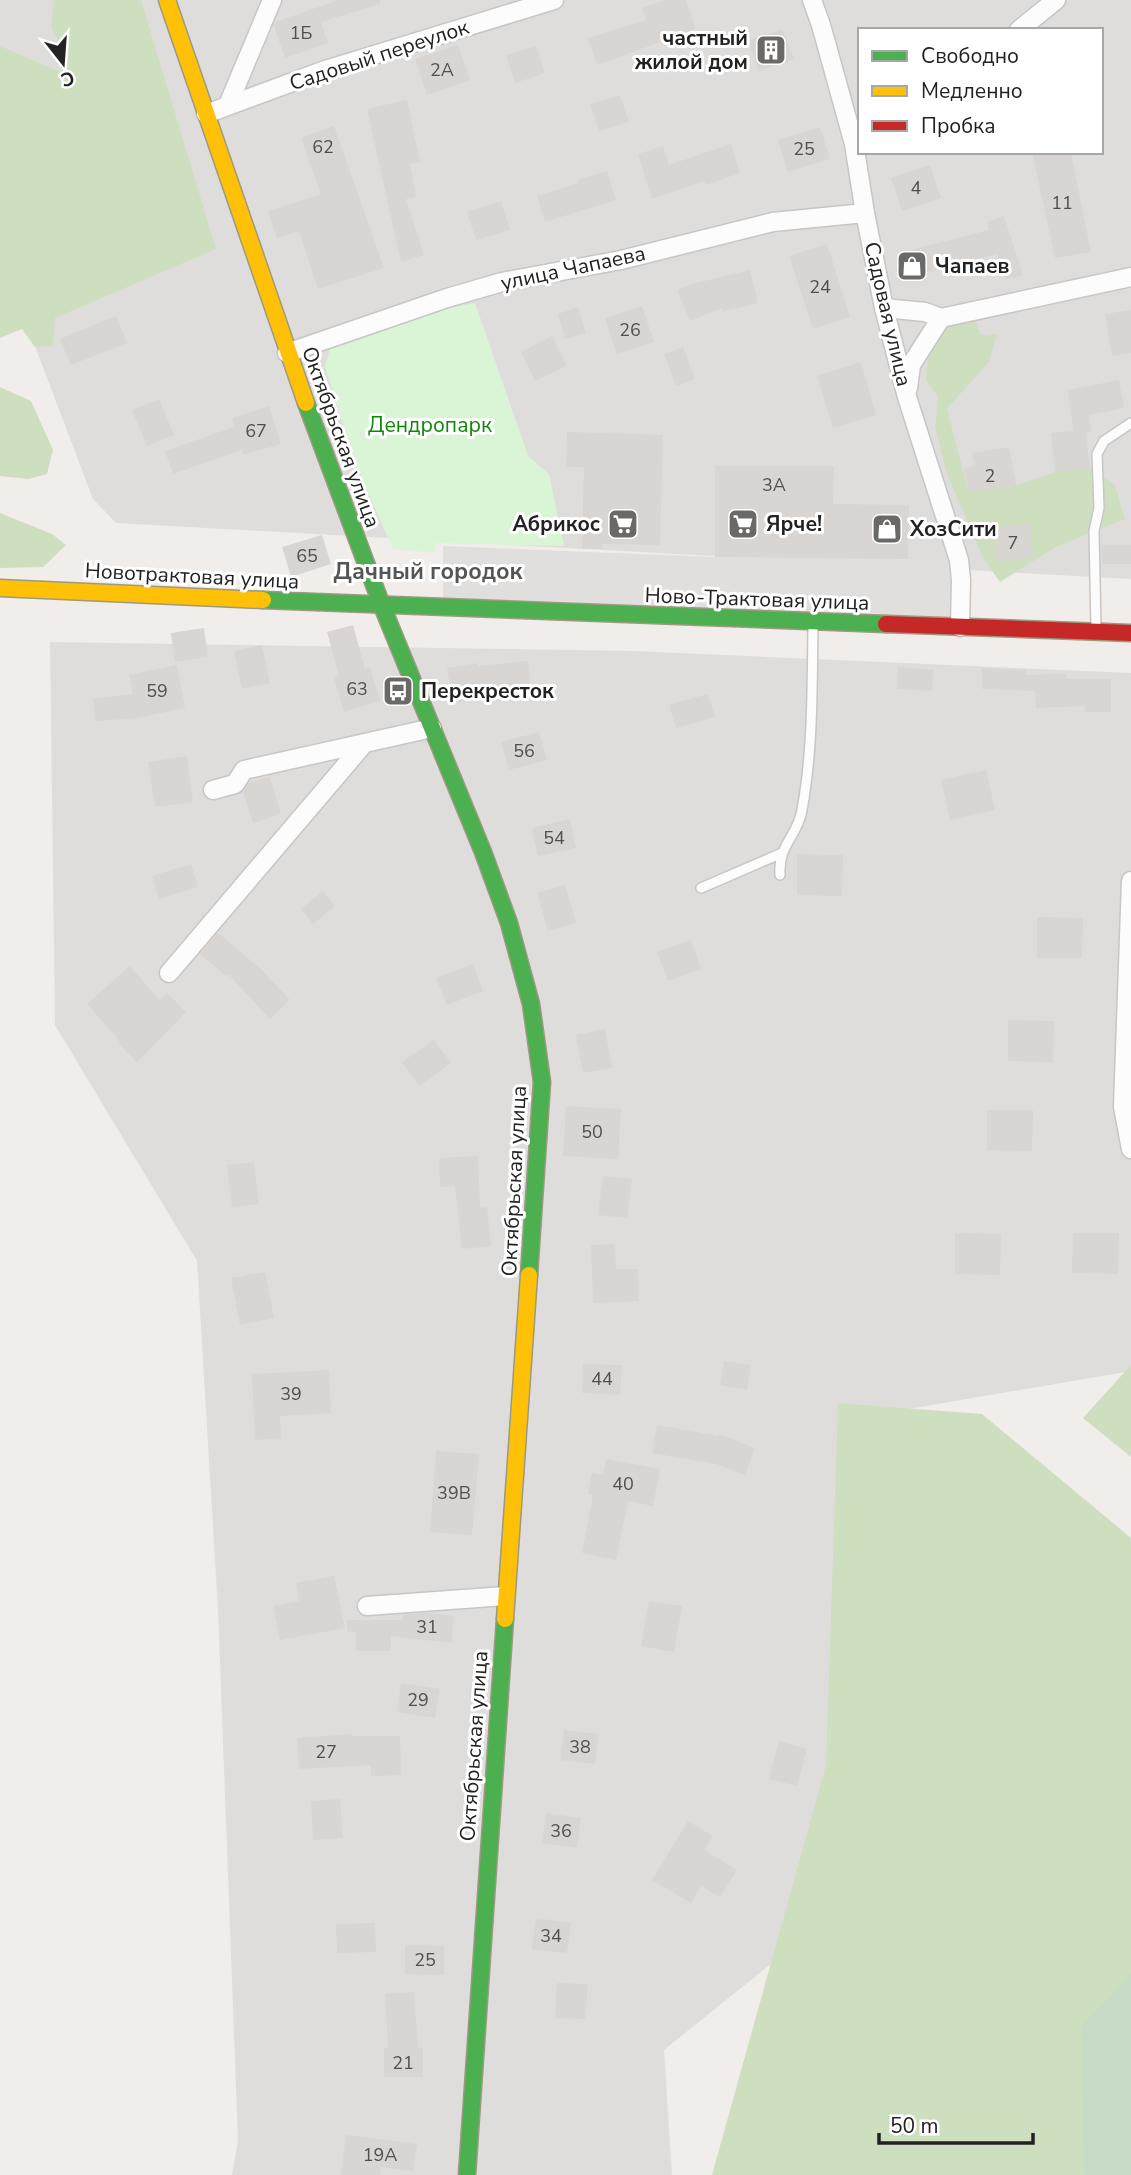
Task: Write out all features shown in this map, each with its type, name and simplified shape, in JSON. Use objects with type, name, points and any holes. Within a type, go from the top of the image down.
[{"type":"street","name":"Октябрьская улица","points":[[167,0],[287,353],[382,606],[509,923],[531,1004],[542,1082],[467,2175]]},
{"type":"street","points":[[228,105],[272,0]]},
{"type":"street","name":"Садовый переулок","points":[[205,114],[326,70],[554,0]]},
{"type":"street","name":"Садовая улица","points":[[812,0],[854,124],[865,213],[884,308],[907,397],[959,560],[960,627]]},
{"type":"street","points":[[1021,28],[1056,0]]},
{"type":"street","name":"улица Чапаева","points":[[287,353],[502,282],[621,260],[773,222],[865,213]]},
{"type":"street","points":[[884,308],[925,312],[941,318],[1131,276]]},
{"type":"street","points":[[907,397],[911,365],[918,350],[941,318]]},
{"type":"street","name":"Новотрактовая улица","points":[[0,588],[382,606]]},
{"type":"street","name":"Ново-Трактовая улица","points":[[382,606],[1131,633]]},
{"type":"street","points":[[213,790],[235,784],[244,771],[432,728]]},
{"type":"street","points":[[169,973],[363,745]]},
{"type":"street","points":[[1131,881],[1129,1047],[1123,1107],[1131,1149]]},
{"type":"street","points":[[367,1606],[505,1596]]},
{"type":"lane","points":[[1096,632],[1094,531],[1099,508],[1097,454],[1104,441],[1131,423]]},
{"type":"lane","points":[[780,875],[779,861],[802,814],[808,773],[813,622]]},
{"type":"lane","points":[[701,888],[782,853]]},
{"type":"shaded area","points":[[0,0],[1131,0],[1131,579],[116,523],[93,499],[0,254]]},
{"type":"shaded area","points":[[443,546],[715,557],[959,560],[960,627],[443,609]]},
{"type":"shaded area","points":[[50,642],[634,651],[1131,673],[1131,1371],[850,1419],[862,1699],[793,1946],[664,2050],[672,2175],[232,2175],[238,2140],[218,1609],[197,1261],[55,1025]]},
{"type":"green space","points":[[54,0],[141,0],[216,249],[55,318],[53,346],[35,347],[22,329],[0,338],[0,46],[62,73],[63,49],[51,27]]},
{"type":"green space","name":"Дендропарк","points":[[475,303],[528,456],[549,474],[564,546],[435,543],[435,553],[393,549],[353,457],[325,366],[330,349],[440,310]]},
{"type":"green space","points":[[970,319],[975,320],[981,335],[997,334],[989,362],[947,409],[969,493],[1016,485],[1055,472],[1090,468],[1115,485],[1125,519],[1056,547],[1000,582],[983,558],[947,474],[935,427],[938,397],[926,381],[928,356],[934,340],[946,328]]},
{"type":"green space","points":[[0,387],[31,401],[53,450],[47,474],[28,479],[0,476]]},
{"type":"green space","points":[[0,513],[52,534],[66,545],[43,567],[0,568]]},
{"type":"green space","points":[[1131,1365],[1131,1457],[1083,1418]]},
{"type":"green space","points":[[838,1403],[982,1414],[1131,1538],[1131,2175],[712,2175],[826,1765]]},
{"type":"green space","points":[[1131,1973],[1131,2175],[1084,2175],[1081,2027]]},
{"type":"building","points":[[339,0],[380,0],[380,4],[321,22],[328,43],[285,58],[275,22]]},
{"type":"building","points":[[666,0],[686,0],[696,29],[597,65],[588,38],[646,20],[642,8]]},
{"type":"building","name":"частный жилой дом","points":[[782,29],[794,59],[759,71],[748,41]]},
{"type":"building","points":[[458,45],[470,80],[427,95],[415,59]]},
{"type":"building","points":[[536,46],[545,73],[515,83],[506,55]]},
{"type":"building","points":[[620,95],[629,122],[599,131],[590,104]]},
{"type":"building","points":[[407,100],[420,162],[410,164],[416,197],[406,199],[424,255],[401,262],[367,109]]},
{"type":"building","points":[[334,126],[384,268],[318,289],[299,231],[277,238],[268,211],[321,194],[301,138]]},
{"type":"building","points":[[820,127],[830,159],[788,172],[778,140]]},
{"type":"building","points":[[731,144],[740,173],[706,185],[704,181],[652,199],[638,154],[663,146],[669,165]]},
{"type":"building","points":[[1032,154],[1071,154],[1091,252],[1055,258]]},
{"type":"building","points":[[930,165],[941,198],[902,211],[891,178]]},
{"type":"building","points":[[607,171],[616,200],[545,222],[537,196]]},
{"type":"building","points":[[501,201],[510,230],[476,240],[467,212]]},
{"type":"building","points":[[1004,216],[1023,275],[1005,280],[997,254],[907,277],[900,253],[989,230],[987,222]]},
{"type":"building","points":[[827,244],[850,317],[813,329],[789,256]]},
{"type":"building","points":[[750,270],[758,303],[723,311],[722,308],[690,321],[677,290]]},
{"type":"building","points":[[642,306],[654,342],[617,354],[605,318]]},
{"type":"building","points":[[578,307],[586,333],[565,339],[558,314]]},
{"type":"building","points":[[1131,310],[1131,353],[1112,356],[1105,314]]},
{"type":"building","points":[[116,316],[127,343],[71,365],[60,339]]},
{"type":"building","points":[[552,336],[567,366],[535,381],[521,352]]},
{"type":"building","points":[[683,347],[695,379],[676,386],[664,354]]},
{"type":"building","points":[[861,362],[876,415],[833,428],[817,376]]},
{"type":"building","points":[[1119,380],[1124,408],[1089,415],[1091,432],[1086,432],[1090,468],[1055,472],[1051,433],[1073,430],[1068,390]]},
{"type":"building","points":[[159,399],[174,435],[147,446],[132,410]]},
{"type":"building","points":[[269,406],[281,444],[243,455],[242,450],[173,474],[165,451],[234,427],[232,418]]},
{"type":"building","points":[[567,432],[663,435],[660,545],[602,544],[602,549],[582,549],[584,467],[566,467]]},
{"type":"building","points":[[1009,447],[1016,485],[969,493],[964,468],[975,466],[972,453]]},
{"type":"building","points":[[715,466],[834,466],[833,504],[909,505],[908,559],[715,557]]},
{"type":"building","points":[[1030,524],[1033,557],[997,561],[994,528]]},
{"type":"building","points":[[322,535],[331,564],[291,577],[282,547]]},
{"type":"building","points":[[1102,545],[1131,545],[1131,564],[1102,564]]},
{"type":"building","points":[[353,625],[365,669],[370,667],[380,701],[344,712],[334,678],[339,676],[327,632]]},
{"type":"building","points":[[204,628],[208,657],[175,662],[171,633]]},
{"type":"building","points":[[262,645],[270,683],[242,689],[234,651]]},
{"type":"building","points":[[528,661],[532,698],[493,701],[493,697],[453,703],[447,668],[478,663],[478,666]]},
{"type":"building","points":[[177,665],[185,708],[137,718],[95,721],[93,699],[133,694],[129,675]]},
{"type":"building","points":[[898,667],[934,670],[932,691],[897,689]]},
{"type":"building","points":[[982,668],[1026,670],[1025,675],[1066,674],[1066,679],[1111,679],[1111,712],[1085,712],[1085,706],[1036,708],[1035,691],[982,689]]},
{"type":"building","points":[[708,694],[715,717],[676,728],[669,705]]},
{"type":"building","points":[[539,732],[547,760],[509,770],[501,742]]},
{"type":"building","points":[[187,756],[193,802],[155,807],[148,762]]},
{"type":"building","points":[[986,770],[995,810],[950,820],[941,780]]},
{"type":"building","points":[[270,777],[281,814],[253,823],[243,791],[249,783]]},
{"type":"building","points":[[570,819],[576,848],[538,856],[532,828]]},
{"type":"building","points":[[797,854],[843,855],[842,896],[797,895]]},
{"type":"building","points":[[191,864],[198,887],[159,899],[152,876]]},
{"type":"building","points":[[565,885],[576,923],[548,931],[537,893]]},
{"type":"building","points":[[323,891],[335,906],[313,924],[301,909]]},
{"type":"building","points":[[1037,917],[1083,918],[1082,958],[1037,958]]},
{"type":"building","points":[[218,933],[261,969],[290,1000],[270,1019],[228,974],[226,976],[200,954]]},
{"type":"building","points":[[691,940],[701,969],[668,981],[657,952]]},
{"type":"building","points":[[473,964],[483,991],[447,1005],[436,978]]},
{"type":"building","points":[[130,966],[159,1000],[167,993],[186,1012],[137,1062],[87,1004]]},
{"type":"building","points":[[1008,1020],[1054,1021],[1053,1062],[1008,1061]]},
{"type":"building","points":[[605,1029],[612,1068],[583,1073],[576,1035]]},
{"type":"building","points":[[434,1040],[451,1063],[419,1086],[402,1062]]},
{"type":"building","points":[[566,1106],[621,1109],[618,1159],[563,1156]]},
{"type":"building","points":[[987,1110],[1033,1110],[1032,1151],[987,1150]]},
{"type":"building","points":[[478,1156],[480,1208],[487,1207],[491,1246],[462,1249],[455,1186],[440,1187],[439,1158]]},
{"type":"building","points":[[254,1162],[259,1204],[232,1207],[227,1165]]},
{"type":"building","points":[[603,1176],[632,1179],[627,1218],[598,1215]]},
{"type":"building","points":[[955,1233],[1001,1234],[1000,1275],[955,1274]]},
{"type":"building","points":[[1073,1233],[1119,1233],[1118,1274],[1072,1273]]},
{"type":"building","points":[[615,1244],[616,1269],[638,1269],[639,1301],[593,1303],[591,1245]]},
{"type":"building","points":[[265,1272],[274,1318],[240,1325],[231,1278]]},
{"type":"building","points":[[724,1361],[751,1365],[747,1390],[720,1385]]},
{"type":"building","points":[[583,1364],[622,1365],[620,1395],[582,1393]]},
{"type":"building","points":[[329,1370],[331,1413],[280,1416],[281,1438],[255,1440],[252,1374]]},
{"type":"building","points":[[657,1425],[718,1436],[719,1434],[755,1448],[745,1475],[716,1464],[652,1453]]},
{"type":"building","points":[[436,1451],[479,1454],[472,1535],[430,1532]]},
{"type":"building","points":[[606,1459],[660,1469],[653,1506],[628,1501],[616,1560],[582,1553],[593,1495],[588,1494],[592,1473],[603,1475]]},
{"type":"building","points":[[334,1576],[345,1628],[280,1640],[273,1606],[299,1601],[296,1583]]},
{"type":"building","points":[[649,1601],[682,1606],[674,1652],[641,1646]]},
{"type":"building","points":[[429,1613],[454,1616],[451,1643],[391,1636],[391,1651],[356,1651],[356,1633],[347,1631],[347,1620],[402,1620],[403,1615]]},
{"type":"building","points":[[401,1683],[440,1689],[435,1718],[397,1712]]},
{"type":"building","points":[[564,1730],[599,1734],[595,1764],[560,1760]]},
{"type":"building","points":[[352,1734],[400,1736],[401,1775],[371,1776],[371,1765],[299,1769],[297,1738]]},
{"type":"building","points":[[779,1741],[807,1749],[797,1786],[769,1779]]},
{"type":"building","points":[[340,1799],[343,1838],[313,1840],[311,1801]]},
{"type":"building","points":[[546,1813],[581,1818],[577,1848],[542,1843]]},
{"type":"building","points":[[688,1821],[713,1836],[704,1850],[737,1870],[720,1897],[701,1886],[691,1903],[652,1880]]},
{"type":"building","points":[[536,1918],[571,1923],[567,1953],[532,1949]]},
{"type":"building","points":[[375,1923],[376,1952],[337,1953],[336,1924]]},
{"type":"building","points":[[405,1945],[444,1946],[444,1975],[405,1974]]},
{"type":"building","points":[[557,1983],[588,1984],[585,2019],[555,2018]]},
{"type":"building","points":[[414,1992],[418,2048],[423,2048],[423,2077],[384,2077],[384,2048],[388,2048],[385,1994]]},
{"type":"building","points":[[346,2135],[417,2144],[413,2171],[381,2167],[380,2175],[341,2175]]},
{"type":"traffic: fast","points":[[306,403],[382,606],[483,852],[509,923],[531,1004],[542,1082],[529,1275]]},
{"type":"traffic: fast","points":[[263,600],[886,624]]},
{"type":"traffic: fast","points":[[467,2175],[505,1619]]},
{"type":"traffic: slow","points":[[167,0],[306,403]]},
{"type":"traffic: slow","points":[[0,588],[263,600]]},
{"type":"traffic: slow","points":[[505,1619],[529,1275]]},
{"type":"traffic: jam","points":[[886,624],[1131,633]]},
{"type":"place","name":"частный жилой дом","points":[[771,50]]},
{"type":"place","name":"Чапаев","points":[[912,266]]},
{"type":"place","name":"Абрикос","points":[[623,524]]},
{"type":"place","name":"Ярче!","points":[[743,524]]},
{"type":"place","name":"ХозСити","points":[[887,529]]},
{"type":"place","name":"Перекресток","points":[[398,691]]},
{"type":"district","name":"Дачный городок","points":[[428,571]]}]
